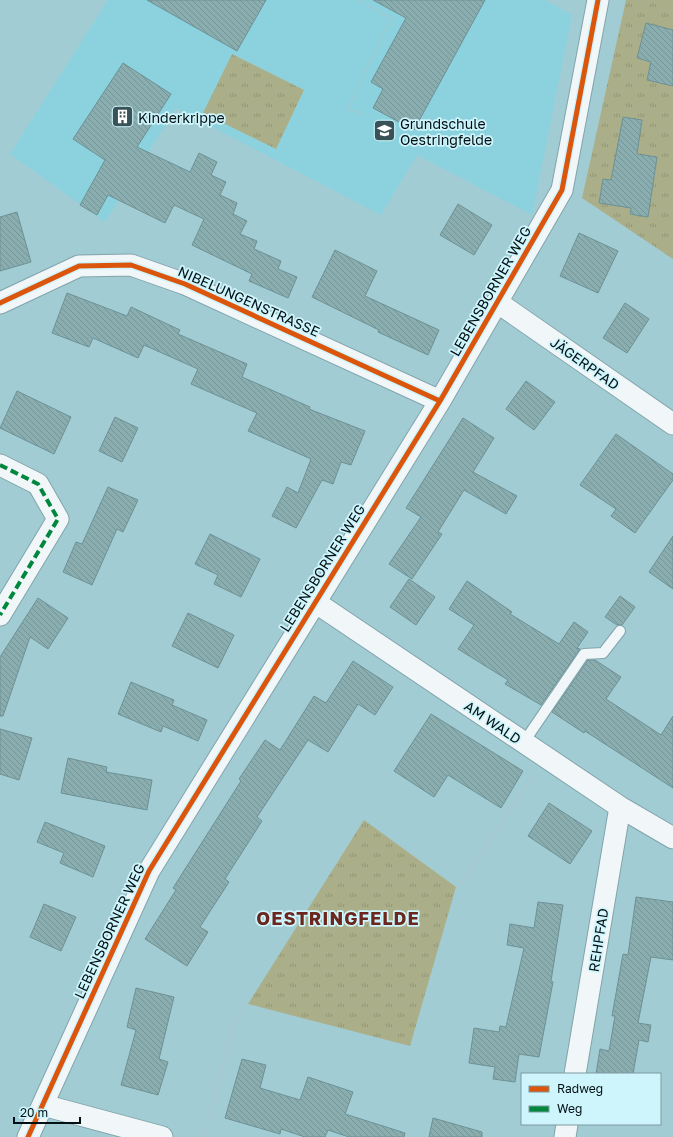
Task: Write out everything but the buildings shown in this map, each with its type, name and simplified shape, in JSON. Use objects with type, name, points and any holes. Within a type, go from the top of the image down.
[{"type":"street","name":"LEBENSBORNER WEG","points":[[28,1137],[149,871],[440,401],[562,190],[598,0]]},
{"type":"street","name":"NIBELUNGENSTRASSE","points":[[0,303],[79,266],[131,265],[185,284],[440,401]]},
{"type":"street","name":"JÄGERPFAD","points":[[497,302],[673,424]]},
{"type":"street","points":[[0,465],[38,484],[58,519],[0,615]]},
{"type":"street","name":"AM WALD","points":[[315,602],[620,807],[673,838]]},
{"type":"street","name":"REHPFAD","points":[[575,1073],[620,807]]},
{"type":"street","points":[[42,1105],[162,1137]]},
{"type":"street","points":[[565,1137],[567,1125]]},
{"type":"lane","points":[[524,742],[584,654],[603,653],[620,631]]},
{"type":"path","points":[[358,0],[391,18],[348,108],[363,115]]},
{"type":"path","points":[[456,887],[468,874],[545,756]]},
{"type":"path","points":[[204,1137],[235,1019],[248,1004]]},
{"type":"shaded area","name":"Grundschule Oestringfelde","points":[[108,0],[545,0],[572,15],[532,215],[417,155],[381,215],[176,108],[105,222],[10,154]]},
{"type":"green space","points":[[626,0],[673,0],[673,259],[582,198]]},
{"type":"green space","points":[[232,54],[304,90],[276,149],[203,113]]},
{"type":"green space","points":[[364,820],[456,887],[410,1046],[248,1004]]},
{"type":"marked path","points":[[0,465],[38,484],[58,519],[0,615]]},
{"type":"cycle path","points":[[28,1137],[149,871],[440,401],[562,190],[598,0]]},
{"type":"cycle path","points":[[0,303],[79,266],[131,265],[185,284],[440,401]]},
{"type":"place","name":"Kinderkrippe","points":[[122,117]]},
{"type":"place","name":"Grundschule Oestringfelde","points":[[384,131]]},
{"type":"district","name":"OESTRINGFELDE","points":[[338,918]]}]
